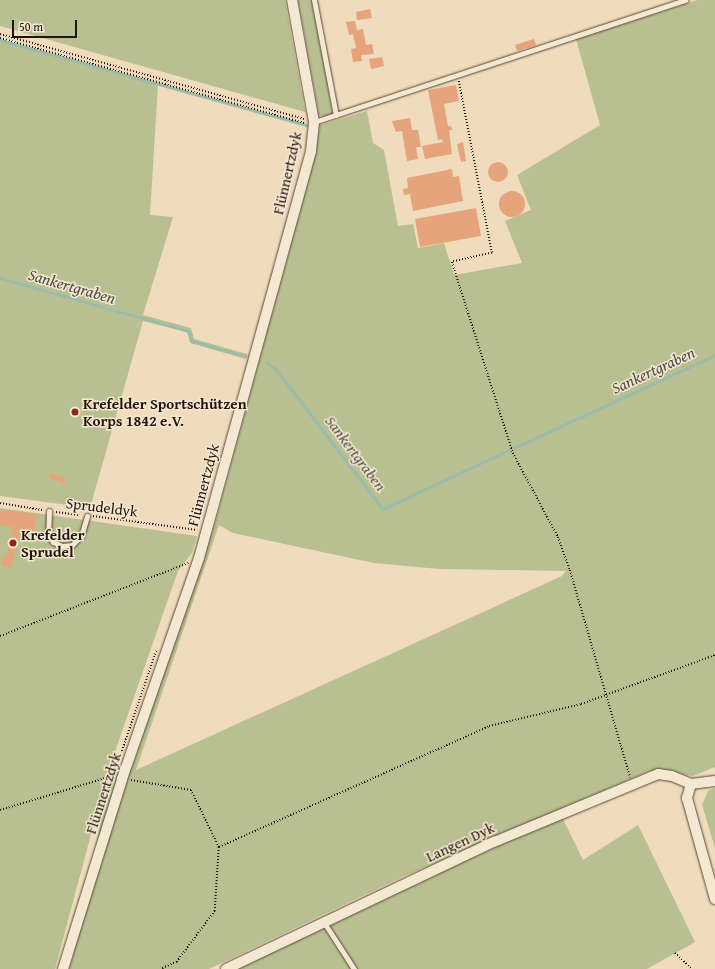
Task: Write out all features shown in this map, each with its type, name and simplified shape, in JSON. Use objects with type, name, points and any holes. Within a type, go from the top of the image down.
[{"type":"street","name":"Flünnertzdyk","points":[[64,969],[122,779],[199,558],[311,150],[314,122],[292,0]]},
{"type":"street","name":"Langen Dyk","points":[[226,969],[325,924],[494,842],[658,774],[672,776],[691,784],[715,781]]},
{"type":"street","points":[[691,784],[687,798],[715,899]]},
{"type":"lane","points":[[314,0],[336,115]]},
{"type":"lane","points":[[314,122],[686,0]]},
{"type":"lane","points":[[49,511],[48,534],[53,542],[62,546],[72,545],[81,536],[87,516]]},
{"type":"lane","points":[[325,924],[354,969]]},
{"type":"path","points":[[0,34],[314,122]]},
{"type":"path","points":[[0,38],[307,124],[314,122]]},
{"type":"path","points":[[458,76],[492,253],[452,262],[513,453],[558,537],[570,570],[633,785]]},
{"type":"path","name":"Sprudeldyk","points":[[0,504],[202,530]]},
{"type":"path","points":[[0,636],[199,558]]},
{"type":"path","points":[[219,847],[489,726],[581,704],[715,655]]},
{"type":"path","points":[[0,810],[112,776]]},
{"type":"path","points":[[122,779],[191,790],[219,847],[215,911],[177,962],[161,969]]},
{"type":"path","points":[[676,953],[692,969]]},
{"type":"green space","points":[[0,0],[285,0],[305,112],[0,26]]},
{"type":"green space","points":[[298,0],[312,0],[333,114],[324,117],[319,115]]},
{"type":"green space","points":[[697,0],[715,0],[715,767],[693,776],[649,771],[400,878],[209,969],[69,969],[87,905],[108,771],[55,969],[0,969],[0,508],[197,536],[192,553],[178,571],[110,766],[132,767],[215,523],[315,156],[320,125],[367,111],[373,143],[384,150],[398,226],[413,224],[418,248],[444,243],[454,275],[522,263],[505,221],[531,210],[517,175],[600,125],[576,39]],"holes":[[[219,525],[233,533],[374,563],[439,569],[566,571],[562,576],[136,770]]]},
{"type":"green space","points":[[0,39],[306,124],[306,126],[158,85],[150,215],[173,217],[143,315],[191,328],[194,339],[247,354],[246,359],[190,343],[187,332],[143,321],[90,508],[0,496]]},
{"type":"green space","points":[[715,788],[715,848],[702,805],[708,791]]},
{"type":"green space","points":[[562,817],[583,860],[638,825],[695,942],[647,969],[226,969]]},
{"type":"building","points":[[370,9],[372,18],[357,20],[356,12]]},
{"type":"building","points":[[355,21],[357,30],[363,29],[366,45],[372,44],[374,54],[361,55],[362,61],[353,62],[351,49],[356,48],[353,34],[349,35],[346,22]]},
{"type":"building","points":[[534,39],[536,45],[517,51],[515,45]]},
{"type":"building","points":[[382,57],[384,66],[371,69],[369,59]]},
{"type":"building","points":[[456,85],[459,101],[444,104],[448,126],[451,126],[452,130],[449,130],[452,154],[425,159],[422,146],[443,142],[442,139],[438,140],[428,90]]},
{"type":"building","points":[[410,118],[412,130],[418,130],[421,147],[416,147],[418,159],[407,161],[402,131],[396,132],[392,121]]},
{"type":"building","points":[[463,142],[466,161],[461,162],[457,144]]},
{"type":"building","points":[[498,162],[505,165],[508,172],[505,179],[498,182],[491,179],[488,172],[491,165]]},
{"type":"building","points":[[452,169],[453,177],[459,176],[463,201],[413,211],[410,194],[404,195],[403,189],[408,188],[407,178]]},
{"type":"building","points":[[512,191],[521,195],[525,204],[521,213],[512,217],[503,213],[499,204],[503,195]]},
{"type":"building","points":[[476,208],[481,236],[420,247],[415,219]]},
{"type":"building","points":[[50,473],[66,478],[65,484],[49,478]]},
{"type":"building","name":"Krefelder Sprudel","points":[[0,510],[37,514],[34,531],[21,529],[11,568],[1,565],[4,554],[7,555],[13,527],[0,525]]},
{"type":"waterway","points":[[0,40],[306,125]]},
{"type":"waterway","name":"Sankertgraben","points":[[0,278],[189,331],[192,341],[245,356]]},
{"type":"waterway","name":"Sankertgraben","points":[[514,448],[715,355]]},
{"type":"waterway","name":"Sankertgraben","points":[[266,362],[276,369],[383,509],[509,450]]},
{"type":"place","name":"Krefelder Sportschützen Korps 1842 e.V.","points":[[75,412]]},
{"type":"place","name":"Krefelder Sprudel","points":[[13,543]]}]
